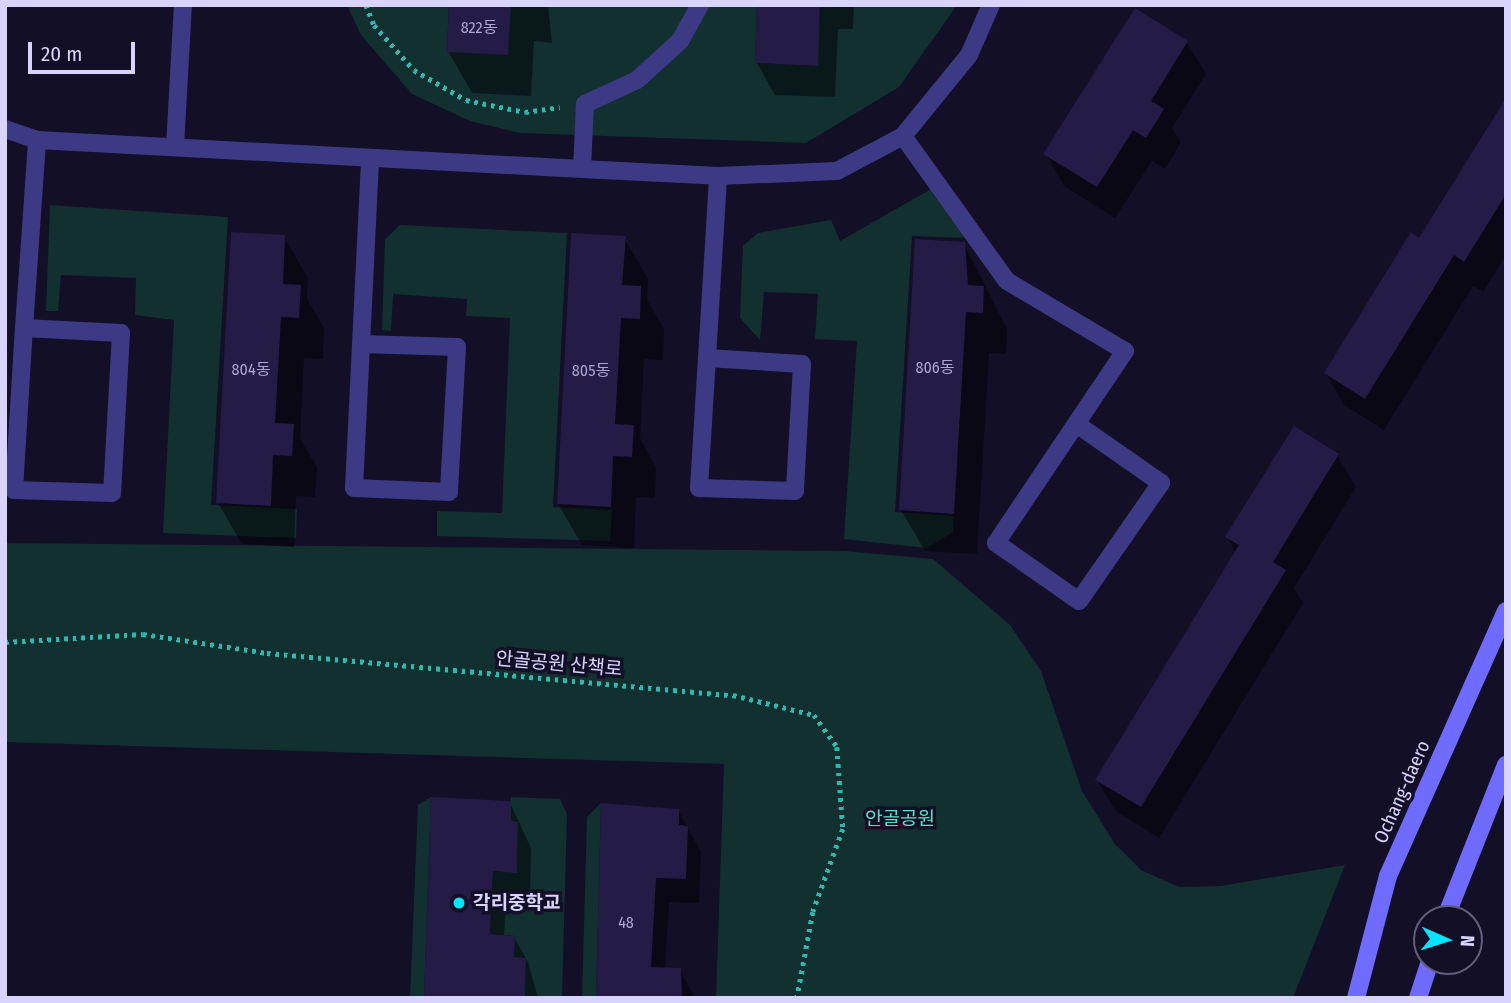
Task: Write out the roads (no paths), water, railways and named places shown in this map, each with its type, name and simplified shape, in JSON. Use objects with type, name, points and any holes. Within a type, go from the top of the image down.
[{"type":"main road","name":"Ochang-daero","points":[[1356,998],[1388,876],[1506,611]]},
{"type":"main road","points":[[1451,905],[1506,765]]},
{"type":"main road","points":[[1419,998],[1426,975]]},
{"type":"lane","points":[[175,147],[183,5]]},
{"type":"lane","points":[[582,169],[585,104],[637,80],[680,41],[701,5]]},
{"type":"lane","points":[[5,129],[37,140],[370,159],[718,176],[837,170],[903,135],[969,55],[991,5]]},
{"type":"lane","points":[[903,135],[1007,281],[1125,351],[1078,425],[996,543],[1079,601],[1161,482],[1078,425]]},
{"type":"lane","points":[[24,328],[121,333],[112,494],[14,490],[24,328],[37,140]]},
{"type":"lane","points":[[362,344],[457,347],[449,492],[354,488],[370,159]]},
{"type":"lane","points":[[707,358],[802,364],[795,491],[699,488],[718,176]]},
{"type":"place","name":"각리중학교","points":[[459,903]]},
{"type":"park label","name":"안골공원","points":[[900,819]]}]
